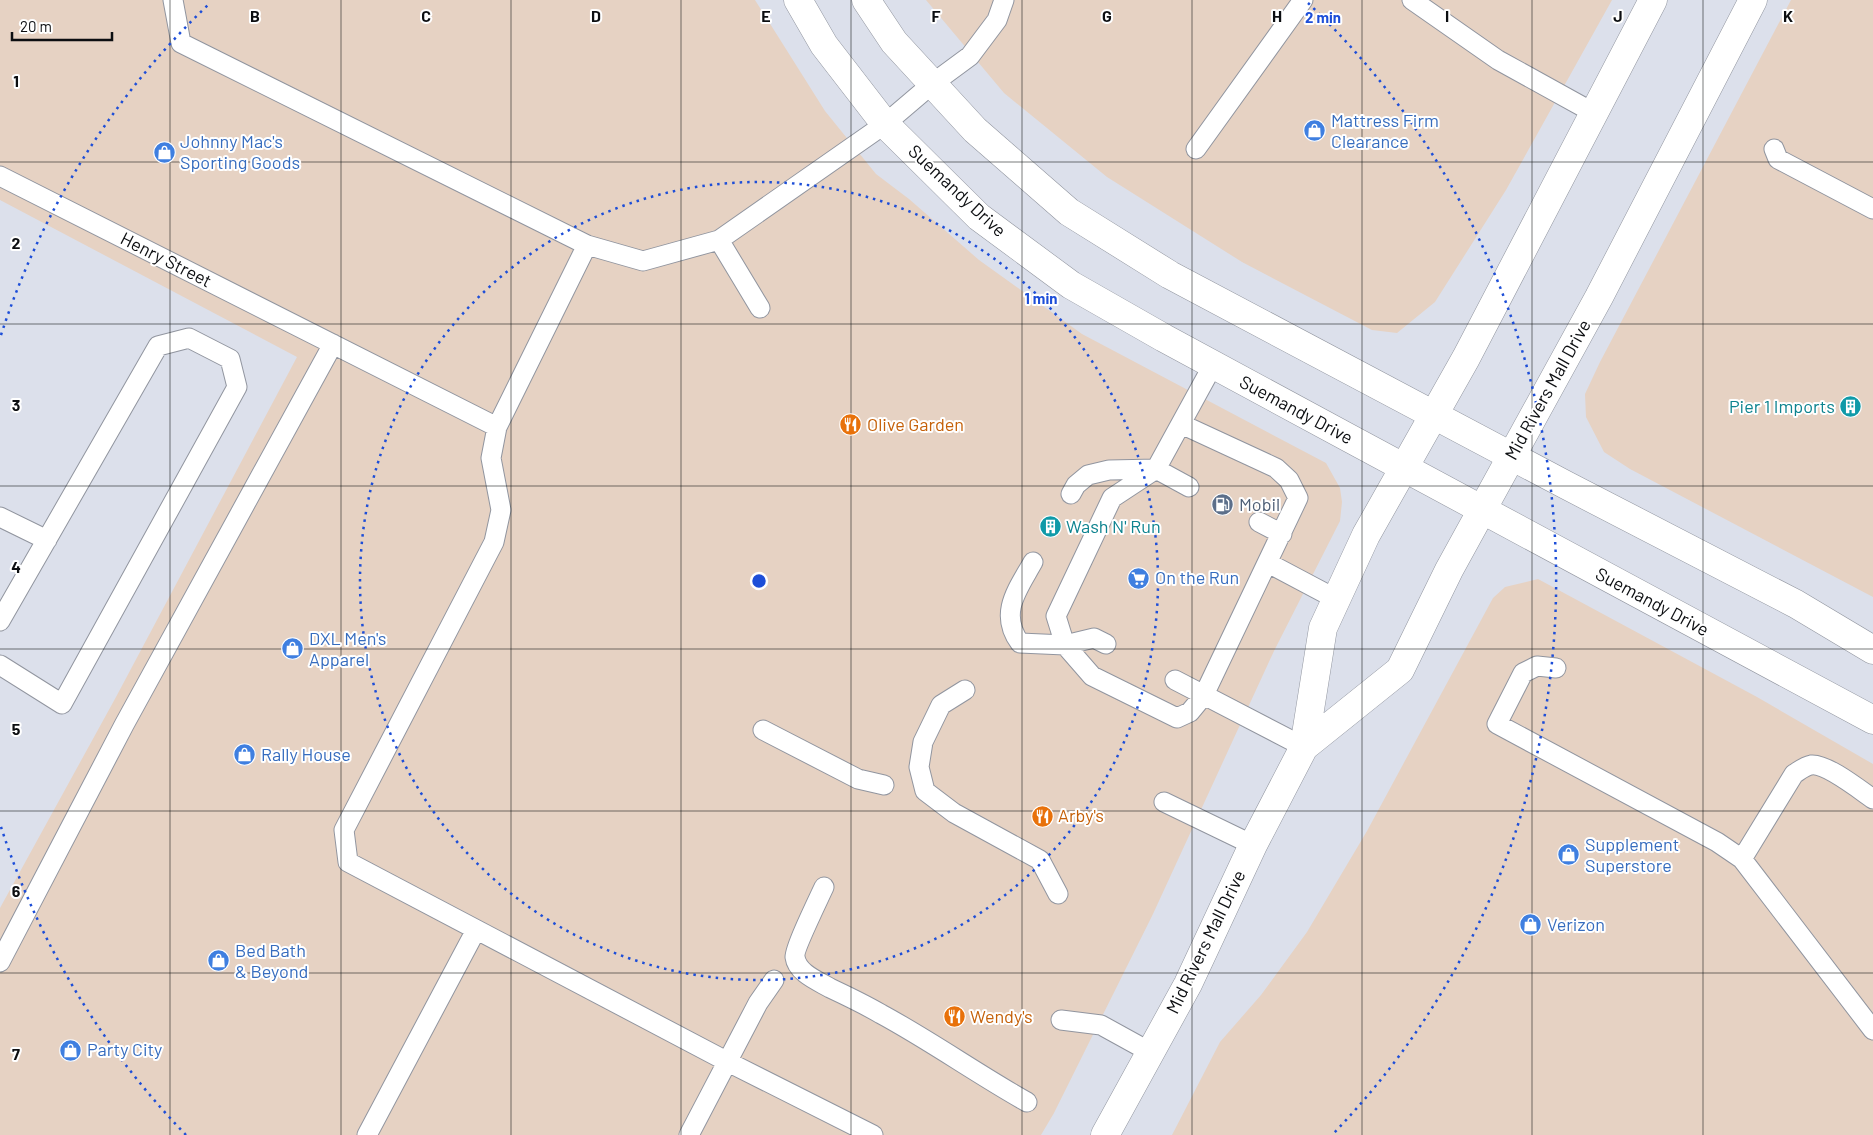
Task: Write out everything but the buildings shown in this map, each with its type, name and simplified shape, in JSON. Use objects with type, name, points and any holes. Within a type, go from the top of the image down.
[{"type":"street","name":"Suemandy Drive","points":[[798,0],[824,45],[885,124],[979,217],[1071,285],[1213,365],[1873,720]]},
{"type":"street","points":[[866,0],[894,42],[975,130],[1069,212],[1170,275],[1796,604],[1873,650]]},
{"type":"street","name":"Mid Rivers Mall Drive","points":[[1105,1135],[1188,984],[1253,846],[1304,747],[1323,628],[1366,535],[1466,358],[1653,0]]},
{"type":"street","name":"Mid Rivers Mall Drive","points":[[1304,747],[1400,670],[1449,570],[1603,288],[1753,0]]},
{"type":"lane","points":[[173,0],[182,43],[587,246],[643,262],[719,240],[885,124],[932,84],[970,56],[997,20],[1004,0]]},
{"type":"lane","points":[[1196,149],[1303,0]]},
{"type":"lane","points":[[1412,0],[1498,60],[1594,113]]},
{"type":"lane","points":[[1774,149],[1778,159],[1873,209]]},
{"type":"lane","name":"Henry Street","points":[[0,176],[497,427]]},
{"type":"lane","points":[[719,240],[760,308]]},
{"type":"lane","points":[[587,246],[497,427],[491,458],[501,510],[494,542],[344,830],[348,862],[728,1062],[873,1135]]},
{"type":"lane","points":[[0,620],[158,346],[189,338],[230,359],[237,387],[62,704],[0,666]]},
{"type":"lane","points":[[0,962],[124,726],[332,344]]},
{"type":"lane","points":[[1181,424],[1276,468],[1289,480],[1298,498],[1204,695],[1190,712],[1177,718],[1092,676],[1065,645],[1056,616],[1112,498],[1156,469],[1213,365]]},
{"type":"lane","points":[[1071,494],[1076,485],[1088,475],[1109,470],[1156,469],[1189,487]]},
{"type":"lane","points":[[0,517],[47,540]]},
{"type":"lane","points":[[1259,522],[1282,534]]},
{"type":"lane","points":[[1033,562],[1013,599],[1010,616],[1012,632],[1020,642],[1065,645],[1094,638],[1106,644]]},
{"type":"lane","points":[[1268,563],[1336,599]]},
{"type":"lane","points":[[1556,668],[1537,666],[1523,674],[1497,724],[1717,842],[1742,859],[1873,1030]]},
{"type":"lane","points":[[1175,680],[1304,747]]},
{"type":"lane","points":[[965,690],[941,705],[923,742],[919,767],[925,791],[954,813],[1040,860],[1058,894]]},
{"type":"lane","points":[[763,730],[858,778],[884,785]]},
{"type":"lane","points":[[1742,859],[1794,774],[1812,765],[1823,768],[1873,799]]},
{"type":"lane","points":[[1164,802],[1253,846]]},
{"type":"lane","points":[[824,887],[794,956],[799,967],[815,979],[881,1014],[1027,1102]]},
{"type":"lane","points":[[367,1135],[476,930]]},
{"type":"lane","points":[[689,1135],[758,1002],[774,980]]},
{"type":"lane","points":[[1061,1020],[1101,1025],[1150,1052]]},
{"type":"shaded area","points":[[0,0],[755,0],[825,111],[876,174],[909,199],[979,260],[1082,334],[1326,463],[1340,488],[1342,502],[1340,521],[1274,651],[1153,914],[1054,1113],[1041,1135],[0,1135],[0,908],[116,697],[297,357],[0,200]]},
{"type":"shaded area","points":[[926,0],[1612,0],[1506,190],[1435,302],[1397,333],[1372,330],[1242,262],[1107,177],[1004,93]]},
{"type":"shaded area","points":[[1791,0],[1873,0],[1873,597],[1630,469],[1604,452],[1586,417],[1585,394],[1600,362]]},
{"type":"shaded area","points":[[1538,579],[1757,697],[1873,764],[1873,1135],[1172,1135],[1220,1042],[1261,995],[1307,932],[1367,831],[1493,598],[1505,587]]},
{"type":"place","name":"Mattress Firm Clearance","points":[[1315,131]]},
{"type":"place","name":"Johnny Mac's Sporting Goods","points":[[164,152]]},
{"type":"place","name":"Pier 1 Imports","points":[[1851,407]]},
{"type":"place","name":"Olive Garden","points":[[851,425]]},
{"type":"place","name":"Mobil","points":[[1223,505]]},
{"type":"place","name":"Wash N' Run","points":[[1050,527]]},
{"type":"place","name":"On the Run","points":[[1139,578]]},
{"type":"place","name":"DXL Men's Apparel","points":[[293,649]]},
{"type":"place","name":"Rally House","points":[[245,755]]},
{"type":"place","name":"Arby's","points":[[1042,816]]},
{"type":"place","name":"Supplement Superstore","points":[[1569,855]]},
{"type":"place","name":"Verizon","points":[[1531,925]]},
{"type":"place","name":"Bed Bath & Beyond","points":[[219,961]]},
{"type":"place","name":"Wendy's","points":[[954,1017]]},
{"type":"place","name":"Party City","points":[[71,1050]]}]
